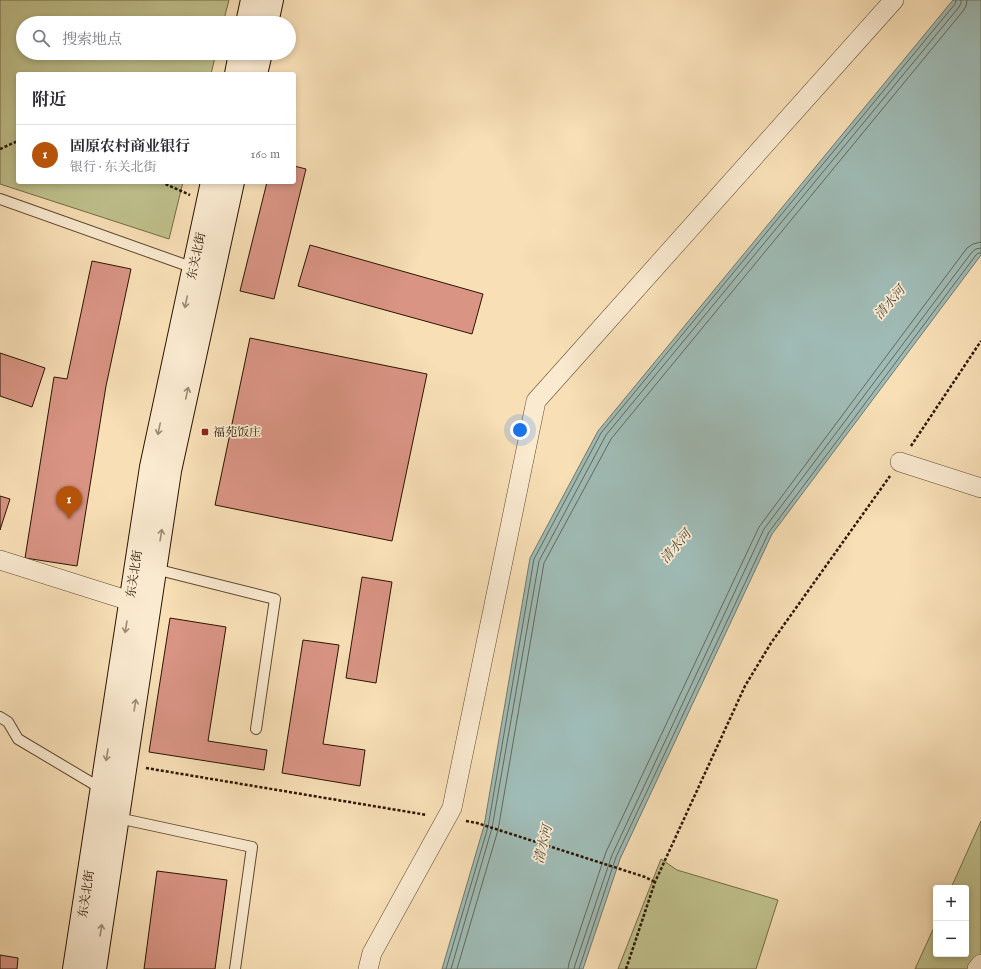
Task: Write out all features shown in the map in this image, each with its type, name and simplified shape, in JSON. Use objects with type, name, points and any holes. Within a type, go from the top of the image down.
[{"type":"main road","points":[[249,16],[252,0]]},
{"type":"main road","points":[[269,16],[272,0]]},
{"type":"main road","points":[[236,72],[239,60]]},
{"type":"main road","points":[[256,72],[259,60]]},
{"type":"main road","name":"东关北街","points":[[74,969],[151,467],[212,184]]},
{"type":"main road","name":"东关北街","points":[[95,969],[170,470],[233,184]]},
{"type":"street","points":[[368,969],[372,953],[452,808],[536,401],[894,0]]},
{"type":"street","points":[[900,462],[981,488]]},
{"type":"street","points":[[0,560],[130,601]]},
{"type":"street","points":[[978,969],[981,964]]},
{"type":"lane","points":[[0,199],[194,268]]},
{"type":"lane","points":[[155,569],[275,600],[256,729]]},
{"type":"lane","points":[[0,717],[8,722],[18,739],[102,789]]},
{"type":"lane","points":[[118,818],[252,847],[235,969]]},
{"type":"path","points":[[0,148],[16,142]]},
{"type":"path","points":[[165,184],[208,203]]},
{"type":"path","points":[[626,969],[655,882],[745,686],[771,643],[900,462],[981,341]]},
{"type":"path","points":[[126,764],[477,823],[645,877],[655,882]]},
{"type":"green space","points":[[0,0],[229,0],[225,16],[16,16],[16,60],[214,60],[211,72],[16,72],[16,184],[183,184],[169,239],[0,184]]},
{"type":"green space","points":[[981,821],[981,969],[915,969],[933,930],[933,957],[969,957],[969,885],[952,885]]},
{"type":"green space","points":[[661,859],[677,870],[778,900],[756,969],[618,969]]},
{"type":"water","name":"清水河","points":[[953,0],[981,0],[981,255],[772,534],[620,859],[583,969],[442,969],[484,826],[530,558],[598,431]]},
{"type":"building","points":[[296,166],[306,169],[274,299],[240,291],[267,184],[296,184]]},
{"type":"building","points":[[310,245],[483,294],[472,334],[298,286]]},
{"type":"building","points":[[92,261],[131,269],[106,386],[77,566],[25,558],[54,377],[67,379]]},
{"type":"building","points":[[250,338],[427,374],[392,541],[215,505]]},
{"type":"building","points":[[0,353],[45,368],[32,407],[0,396]]},
{"type":"building","points":[[0,496],[10,499],[0,530]]},
{"type":"building","points":[[362,577],[392,582],[376,683],[346,678]]},
{"type":"building","points":[[170,618],[226,627],[208,741],[267,750],[264,770],[149,752]]},
{"type":"building","points":[[303,640],[339,645],[323,744],[365,750],[360,786],[282,773]]},
{"type":"building","points":[[157,871],[227,880],[215,969],[144,969]]},
{"type":"building","points":[[0,955],[18,958],[17,969],[0,969]]},
{"type":"place","name":"福苑饭庄","points":[[205,432]]},
{"type":"place","name":"固原农村商业银行","points":[[69,519]]}]
